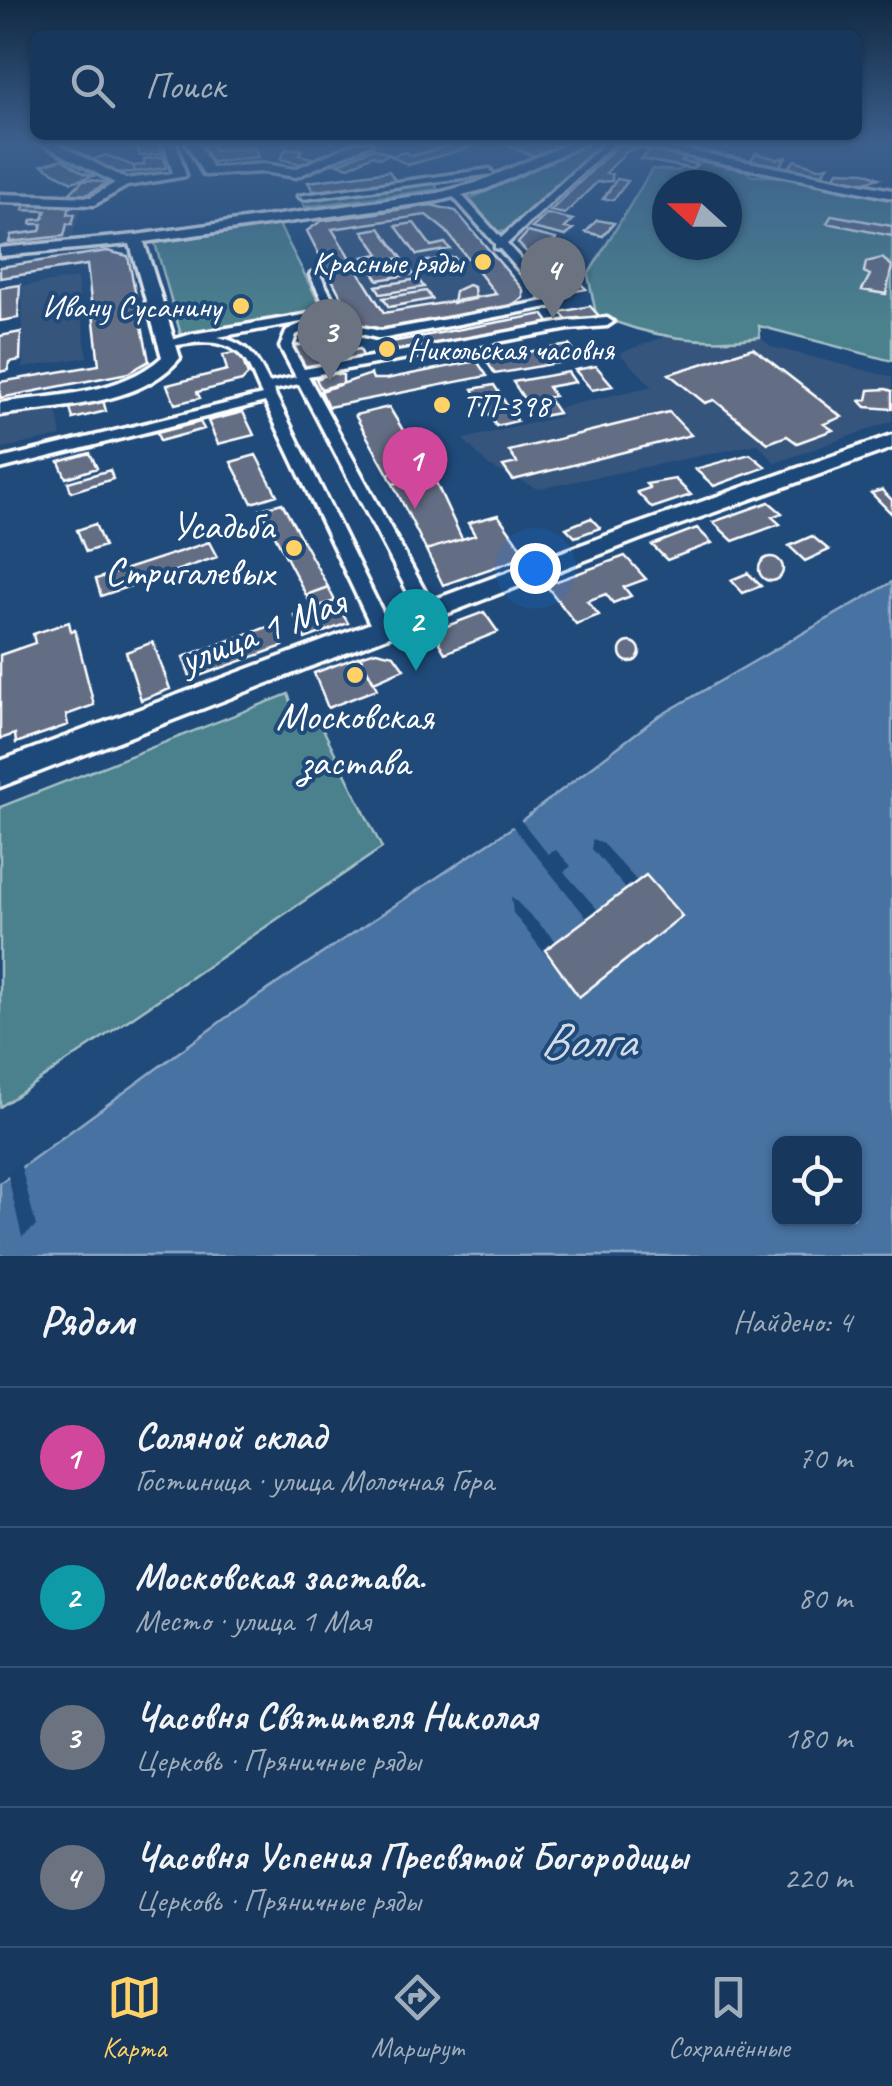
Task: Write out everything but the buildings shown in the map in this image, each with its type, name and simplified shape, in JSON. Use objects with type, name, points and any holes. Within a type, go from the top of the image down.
[{"type":"street","points":[[0,252],[136,239],[405,202]]},
{"type":"street","points":[[315,276],[341,326],[364,335],[381,336],[554,303],[462,202]]},
{"type":"street","points":[[499,246],[547,202]]},
{"type":"street","points":[[0,410],[133,385],[162,369],[171,358],[136,239]]},
{"type":"street","points":[[168,343],[333,313]]},
{"type":"street","points":[[333,313],[286,340],[426,610]]},
{"type":"street","points":[[0,464],[268,393],[302,377],[568,325],[607,322]]},
{"type":"street","points":[[192,338],[242,347],[381,628]]},
{"type":"street","name":"улица 1 Мая","points":[[0,774],[426,610],[892,442]]},
{"type":"shaded area","points":[[0,202],[83,205],[72,238],[0,245]]},
{"type":"shaded area","points":[[426,215],[446,231],[496,294],[384,313],[332,229]]},
{"type":"shaded area","points":[[77,278],[87,357],[23,368],[22,286]]},
{"type":"shaded area","points":[[677,332],[760,337],[772,347],[892,377],[892,421],[775,463],[758,444],[538,489],[489,466],[463,439],[562,416],[557,408],[652,386],[619,353]]},
{"type":"shaded area","points":[[56,406],[61,436],[0,449],[0,417]]},
{"type":"green space","points":[[302,202],[345,202],[305,207]]},
{"type":"green space","points":[[472,202],[542,202],[510,232],[496,231]]},
{"type":"green space","points":[[632,202],[652,202],[652,260],[742,260],[742,202],[892,202],[892,361],[759,326],[760,337],[697,340],[635,329],[596,314],[588,275]]},
{"type":"green space","points":[[279,225],[323,310],[181,335],[155,243]]},
{"type":"green space","points":[[288,694],[298,720],[322,727],[382,848],[0,1107],[0,807]]},
{"type":"water","name":"Волга","points":[[892,582],[892,1256],[0,1256],[0,1183],[227,1017],[513,827],[656,718]]},
{"type":"pier","points":[[518,817],[548,854],[556,850],[571,866],[564,872],[598,910],[626,889],[592,849],[592,839],[602,843],[637,881],[646,875],[682,916],[579,997],[513,913],[511,896],[556,941],[587,918],[510,823]]},
{"type":"pier","points":[[20,1162],[36,1226],[22,1237],[7,1172]]},
{"type":"place","name":"Красные ряды","points":[[483,262]]},
{"type":"place","name":"Ивану Сусанину","points":[[241,306]]},
{"type":"place","name":"Часовня Успения Пресвятой Богородицы","points":[[553,319]]},
{"type":"place","name":"Никольская часовня","points":[[387,349]]},
{"type":"place","name":"Часовня Святителя Николая","points":[[330,381]]},
{"type":"place","name":"ТП-398","points":[[442,405]]},
{"type":"place","name":"Соляной склад","points":[[415,509]]},
{"type":"place","name":"Усадьба Стригалевых","points":[[294,548]]},
{"type":"place","name":"Московская застава.","points":[[416,671]]},
{"type":"place","name":"Московская застава","points":[[355,675]]}]
